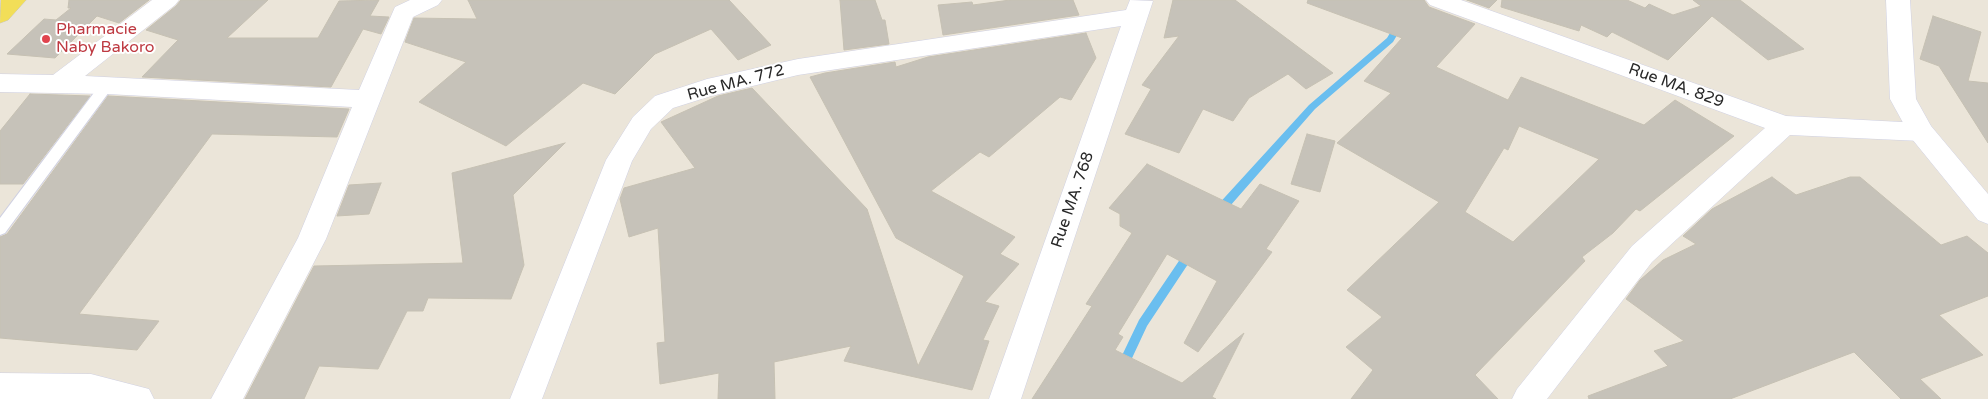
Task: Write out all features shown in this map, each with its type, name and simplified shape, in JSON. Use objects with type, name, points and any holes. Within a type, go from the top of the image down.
[{"type":"main road","points":[[0,15],[14,0]]},
{"type":"street","points":[[57,84],[167,0]]},
{"type":"street","points":[[227,399],[312,239],[370,99],[403,12],[430,0]]},
{"type":"street","name":"Rue MA. 829","points":[[1438,0],[1784,125],[1921,132]]},
{"type":"street","points":[[1898,0],[1903,99],[1921,132],[1988,212]]},
{"type":"street","name":"Rue MA. 772","points":[[526,399],[619,160],[642,123],[664,102],[707,88],[798,67],[1138,8]]},
{"type":"street","name":"Rue MA. 768","points":[[1005,399],[1138,8]]},
{"type":"street","points":[[0,83],[106,85],[370,99]]},
{"type":"street","points":[[1528,399],[1642,254],[1784,125]]},
{"type":"street","points":[[0,387],[91,388],[138,399]]},
{"type":"lane","points":[[0,229],[106,85]]},
{"type":"building","points":[[69,0],[149,0],[119,23],[97,16],[55,58],[7,54],[44,19],[56,20],[71,8],[68,8]]},
{"type":"building","points":[[181,0],[268,0],[227,38],[318,38],[339,1],[379,0],[370,16],[389,17],[381,34],[363,29],[331,87],[142,77],[178,40],[146,30]]},
{"type":"building","points":[[468,0],[729,0],[771,45],[738,60],[711,29],[655,54],[615,94],[583,83],[506,146],[419,102],[466,62],[405,42],[414,18],[477,19]]},
{"type":"building","points":[[840,0],[875,0],[882,20],[885,20],[889,44],[844,50]]},
{"type":"building","points":[[1010,0],[1073,0],[1079,15],[943,35],[938,5],[972,2],[973,5]]},
{"type":"building","points":[[1173,0],[1235,0],[1333,73],[1306,89],[1288,74],[1249,98],[1233,121],[1203,109],[1179,153],[1125,134],[1151,89],[1142,85],[1179,36],[1164,38]]},
{"type":"building","points":[[1308,0],[1424,0],[1429,7],[1475,24],[1436,67],[1508,100],[1521,77],[1644,125],[1675,100],[1734,136],[1640,211],[1636,209],[1613,233],[1582,257],[1585,261],[1475,375],[1498,399],[1351,399],[1373,370],[1346,347],[1382,317],[1347,290],[1439,202],[1337,143],[1391,93],[1364,81],[1402,38],[1307,3]],"holes":[[[1519,126],[1599,159],[1513,242],[1465,212],[1504,148],[1508,150]]]},
{"type":"building","points":[[1467,0],[1497,0],[1489,8]]},
{"type":"building","points":[[1502,0],[1627,0],[1645,8],[1649,4],[1673,15],[1701,6],[1693,0],[1740,0],[1804,49],[1768,60],[1712,16],[1668,60],[1612,32],[1607,37],[1581,25],[1579,31],[1501,7]]},
{"type":"building","points":[[1933,16],[1981,32],[1968,81],[1988,83],[1988,143],[1939,66],[1920,59]]},
{"type":"building","points":[[1086,33],[1096,58],[1071,100],[1060,97],[989,157],[980,152],[931,191],[1015,237],[1000,254],[1019,264],[985,302],[999,306],[983,340],[989,341],[972,390],[844,361],[851,346],[774,362],[775,399],[718,399],[719,373],[660,384],[657,343],[665,342],[658,228],[629,237],[620,199],[624,188],[695,168],[661,122],[718,96],[752,88],[867,209],[918,366],[964,276],[896,238],[810,77],[895,62],[896,67],[928,57]]},
{"type":"building","points":[[30,94],[90,96],[23,184],[0,184],[0,131]]},
{"type":"building","points":[[108,96],[349,109],[337,137],[212,134],[79,314],[159,321],[137,350],[0,338],[0,237],[7,234]]},
{"type":"building","points":[[1307,134],[1335,141],[1320,192],[1291,184]]},
{"type":"building","points":[[565,143],[513,195],[524,265],[511,299],[428,298],[423,311],[407,311],[378,369],[319,366],[304,399],[245,399],[314,266],[463,263],[452,173]]},
{"type":"building","points":[[1147,164],[1241,209],[1260,184],[1299,201],[1266,249],[1272,252],[1198,352],[1184,343],[1217,281],[1167,254],[1118,334],[1123,337],[1115,350],[1182,383],[1244,333],[1212,397],[1216,399],[1032,399],[1092,306],[1086,304],[1132,233],[1120,226],[1120,214],[1109,208]]},
{"type":"building","points":[[1772,177],[1796,195],[1850,177],[1860,177],[1941,245],[1967,236],[1988,253],[1988,296],[1939,315],[1983,355],[1920,379],[1941,399],[1901,399],[1854,352],[1730,399],[1589,399],[1588,396],[1668,366],[1654,351],[1684,341],[1626,299],[1640,280],[1663,260],[1696,244],[1683,236],[1712,209]]},
{"type":"building","points":[[381,183],[369,214],[337,216],[349,185]]},
{"type":"waterway","points":[[1219,211],[1312,107],[1390,40],[1399,25]]},
{"type":"waterway","points":[[1122,368],[1143,323],[1191,252]]},
{"type":"place","name":"Pharmacie Naby Bakoro","points":[[46,39]]}]
